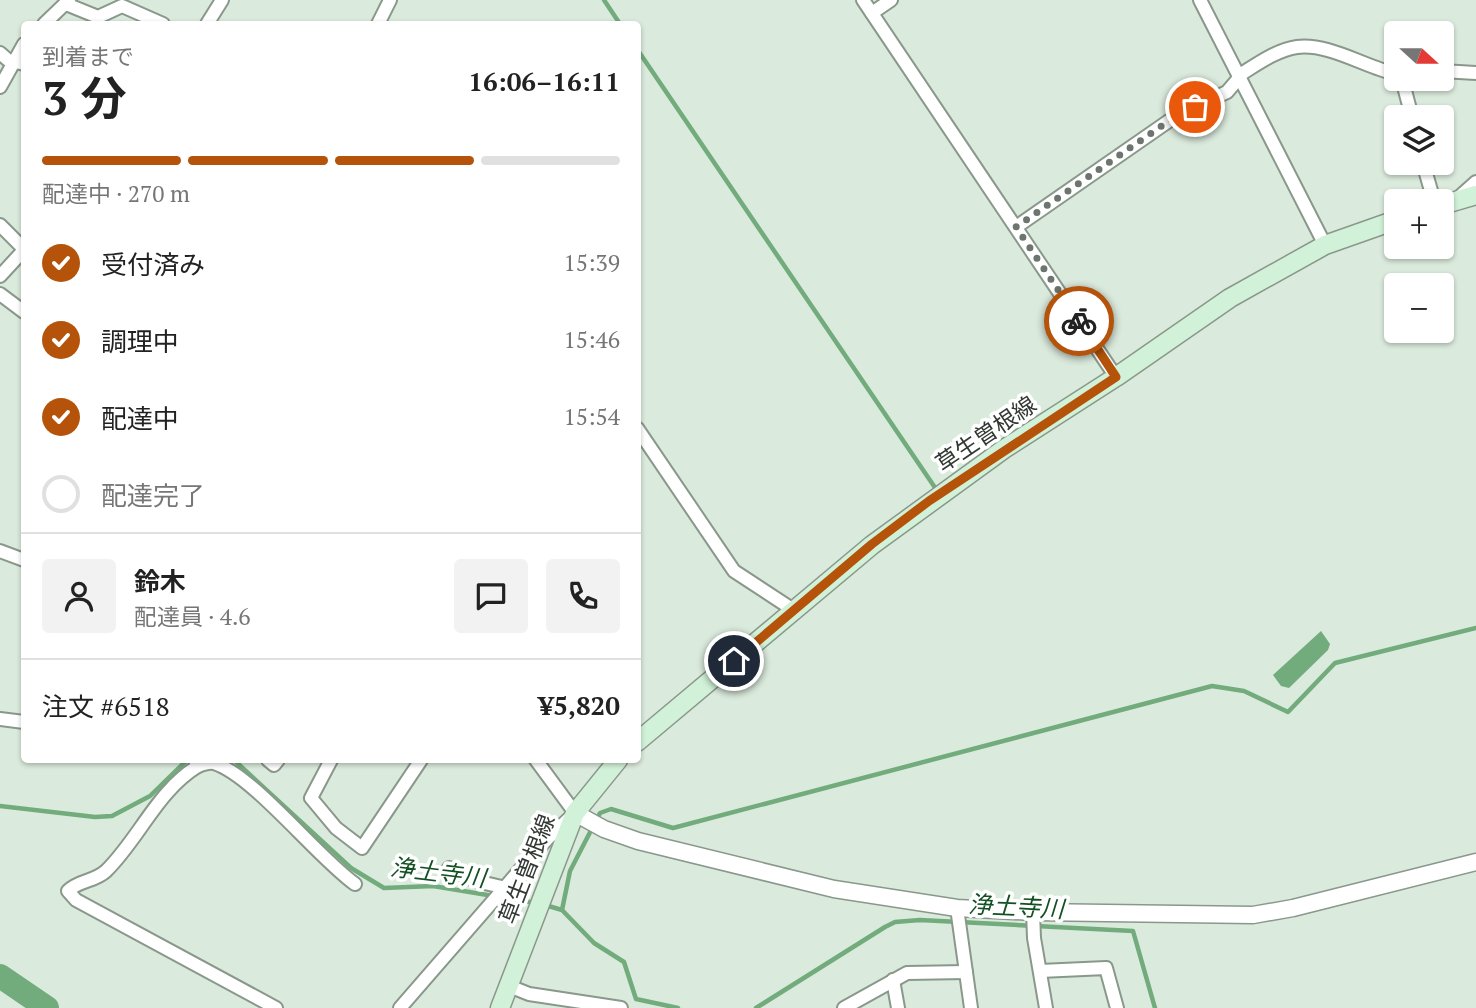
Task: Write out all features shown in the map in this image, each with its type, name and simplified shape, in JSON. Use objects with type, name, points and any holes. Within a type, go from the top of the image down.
[{"type":"main road","points":[[1454,201],[1476,195]]},
{"type":"main road","name":"草生曽根線","points":[[641,739],[872,544],[929,501],[1230,298],[1325,245],[1384,224]]},
{"type":"main road","name":"草生曽根線","points":[[500,1008],[575,813],[616,763]]},
{"type":"street","points":[[209,21],[222,0]]},
{"type":"street","points":[[380,21],[390,0]]},
{"type":"street","points":[[863,0],[1116,377]]},
{"type":"street","points":[[872,13],[891,0]]},
{"type":"street","points":[[1202,1],[1325,245]]},
{"type":"street","points":[[47,21],[68,2],[99,17],[122,6],[156,21]]},
{"type":"street","points":[[1016,227],[1176,116],[1227,92],[1238,77],[1275,55],[1296,47],[1319,48],[1384,70]]},
{"type":"street","points":[[0,53],[8,60],[20,62],[0,87]]},
{"type":"street","points":[[1454,72],[1476,73]]},
{"type":"street","points":[[1454,198],[1476,182]]},
{"type":"street","points":[[0,225],[21,246]]},
{"type":"street","points":[[0,276],[21,252]]},
{"type":"street","points":[[0,294],[21,310]]},
{"type":"street","points":[[641,434],[734,571],[795,611]]},
{"type":"street","points":[[0,551],[21,559]]},
{"type":"street","points":[[0,719],[21,722]]},
{"type":"street","points":[[276,1008],[76,900],[68,891],[75,884],[93,880],[106,871],[152,811],[197,763],[214,764],[238,777],[324,859],[355,884]]},
{"type":"street","points":[[329,763],[311,798],[336,828],[362,848],[419,763]]},
{"type":"street","points":[[538,763],[575,813],[604,830],[638,841],[834,889],[957,908],[1033,912],[1253,915],[1293,908],[1476,862]]},
{"type":"street","points":[[400,1008],[546,841],[575,813]]},
{"type":"street","points":[[449,868],[476,881],[506,888]]},
{"type":"street","points":[[957,908],[971,1008]]},
{"type":"street","points":[[1033,912],[1046,1008]]},
{"type":"street","points":[[1040,971],[1106,968],[1117,1008]]},
{"type":"street","points":[[844,1008],[907,973],[966,972]]},
{"type":"street","points":[[893,980],[898,1008]]},
{"type":"street","points":[[509,986],[529,994],[621,1008]]},
{"type":"shaded area","points":[[1321,631],[1330,644],[1328,650],[1289,688],[1281,686],[1273,675]]},
{"type":"waterway","points":[[604,0],[618,21]]},
{"type":"waterway","points":[[641,55],[938,492]]},
{"type":"waterway","points":[[562,910],[570,871],[600,813],[611,809],[673,828],[1212,686],[1244,691],[1288,712],[1335,663],[1476,628]]},
{"type":"waterway","name":"浄土寺川","points":[[0,806],[95,817],[112,816],[150,796],[184,763]]},
{"type":"waterway","name":"浄土寺川","points":[[237,763],[351,868],[384,888],[433,886],[536,903]]},
{"type":"waterway","name":"浄土寺川","points":[[545,905],[562,910],[594,943],[624,962],[636,999],[678,1008]]},
{"type":"waterway","name":"浄土寺川","points":[[756,1008],[885,927],[895,922],[920,920],[1133,931],[1155,1008]]},
{"type":"waterway","points":[[0,976],[47,1008]]},
{"type":"way so far","points":[[1079,321],[1016,227],[1176,116],[1195,107]]},
{"type":"route","points":[[734,661],[872,544],[929,501],[1116,377],[1079,321]]}]
